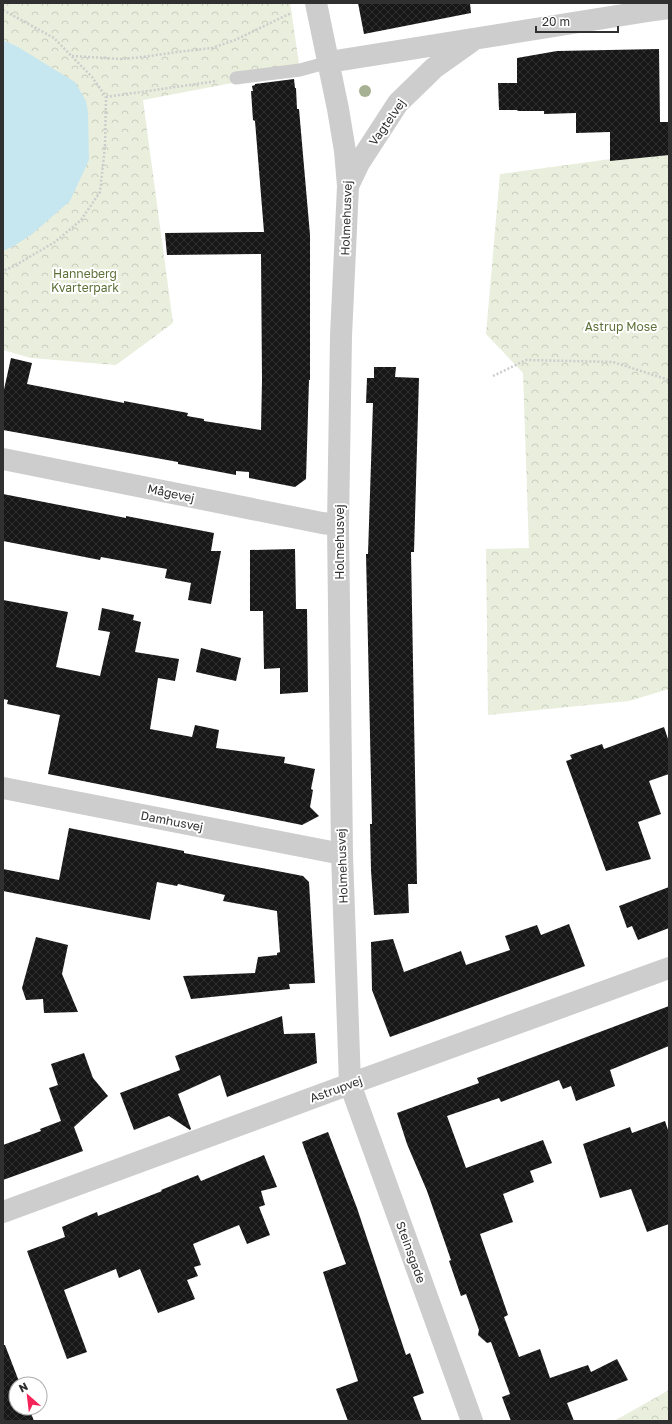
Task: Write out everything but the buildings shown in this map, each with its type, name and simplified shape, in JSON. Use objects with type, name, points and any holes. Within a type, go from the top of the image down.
[{"type":"street","name":"Holmehusvej","points":[[317,5],[344,144],[348,186],[341,336],[338,525],[342,854],[350,1084]]},
{"type":"street","name":"Vagtelvej","points":[[329,62],[475,39],[655,7]]},
{"type":"street","name":"Vagtelvej","points":[[348,186],[359,163],[398,103],[434,68],[475,39]]},
{"type":"street","name":"Mågevej","points":[[3,459],[322,524],[338,525]]},
{"type":"street","name":"Damhusvej","points":[[3,788],[342,854]]},
{"type":"street","name":"Astrupvej","points":[[3,1212],[669,968]]},
{"type":"street","name":"Steinsgade","points":[[350,1084],[472,1421]]},
{"type":"lane","points":[[236,78],[300,70],[329,62]]},
{"type":"path","points":[[71,56],[121,59],[212,48],[235,40],[287,15],[317,5]]},
{"type":"path","points":[[3,10],[54,38],[92,77],[106,97],[105,146],[100,192],[81,220],[55,242],[3,271]]},
{"type":"path","points":[[106,97],[236,78]]},
{"type":"path","points":[[493,376],[526,360],[605,361],[613,362],[669,380]]},
{"type":"green space","name":"Hanneberg Kvarterpark","points":[[3,3],[290,3],[300,70],[143,100],[173,323],[116,365],[31,358],[3,350]]},
{"type":"green space","name":"Astrup Mose","points":[[669,151],[669,689],[629,701],[488,715],[486,549],[529,548],[523,373],[486,334],[500,174]]},
{"type":"green space","points":[[669,1390],[669,1421],[614,1421]]},
{"type":"water","points":[[3,40],[18,47],[75,82],[86,101],[88,112],[89,160],[70,201],[31,235],[3,251]]}]
